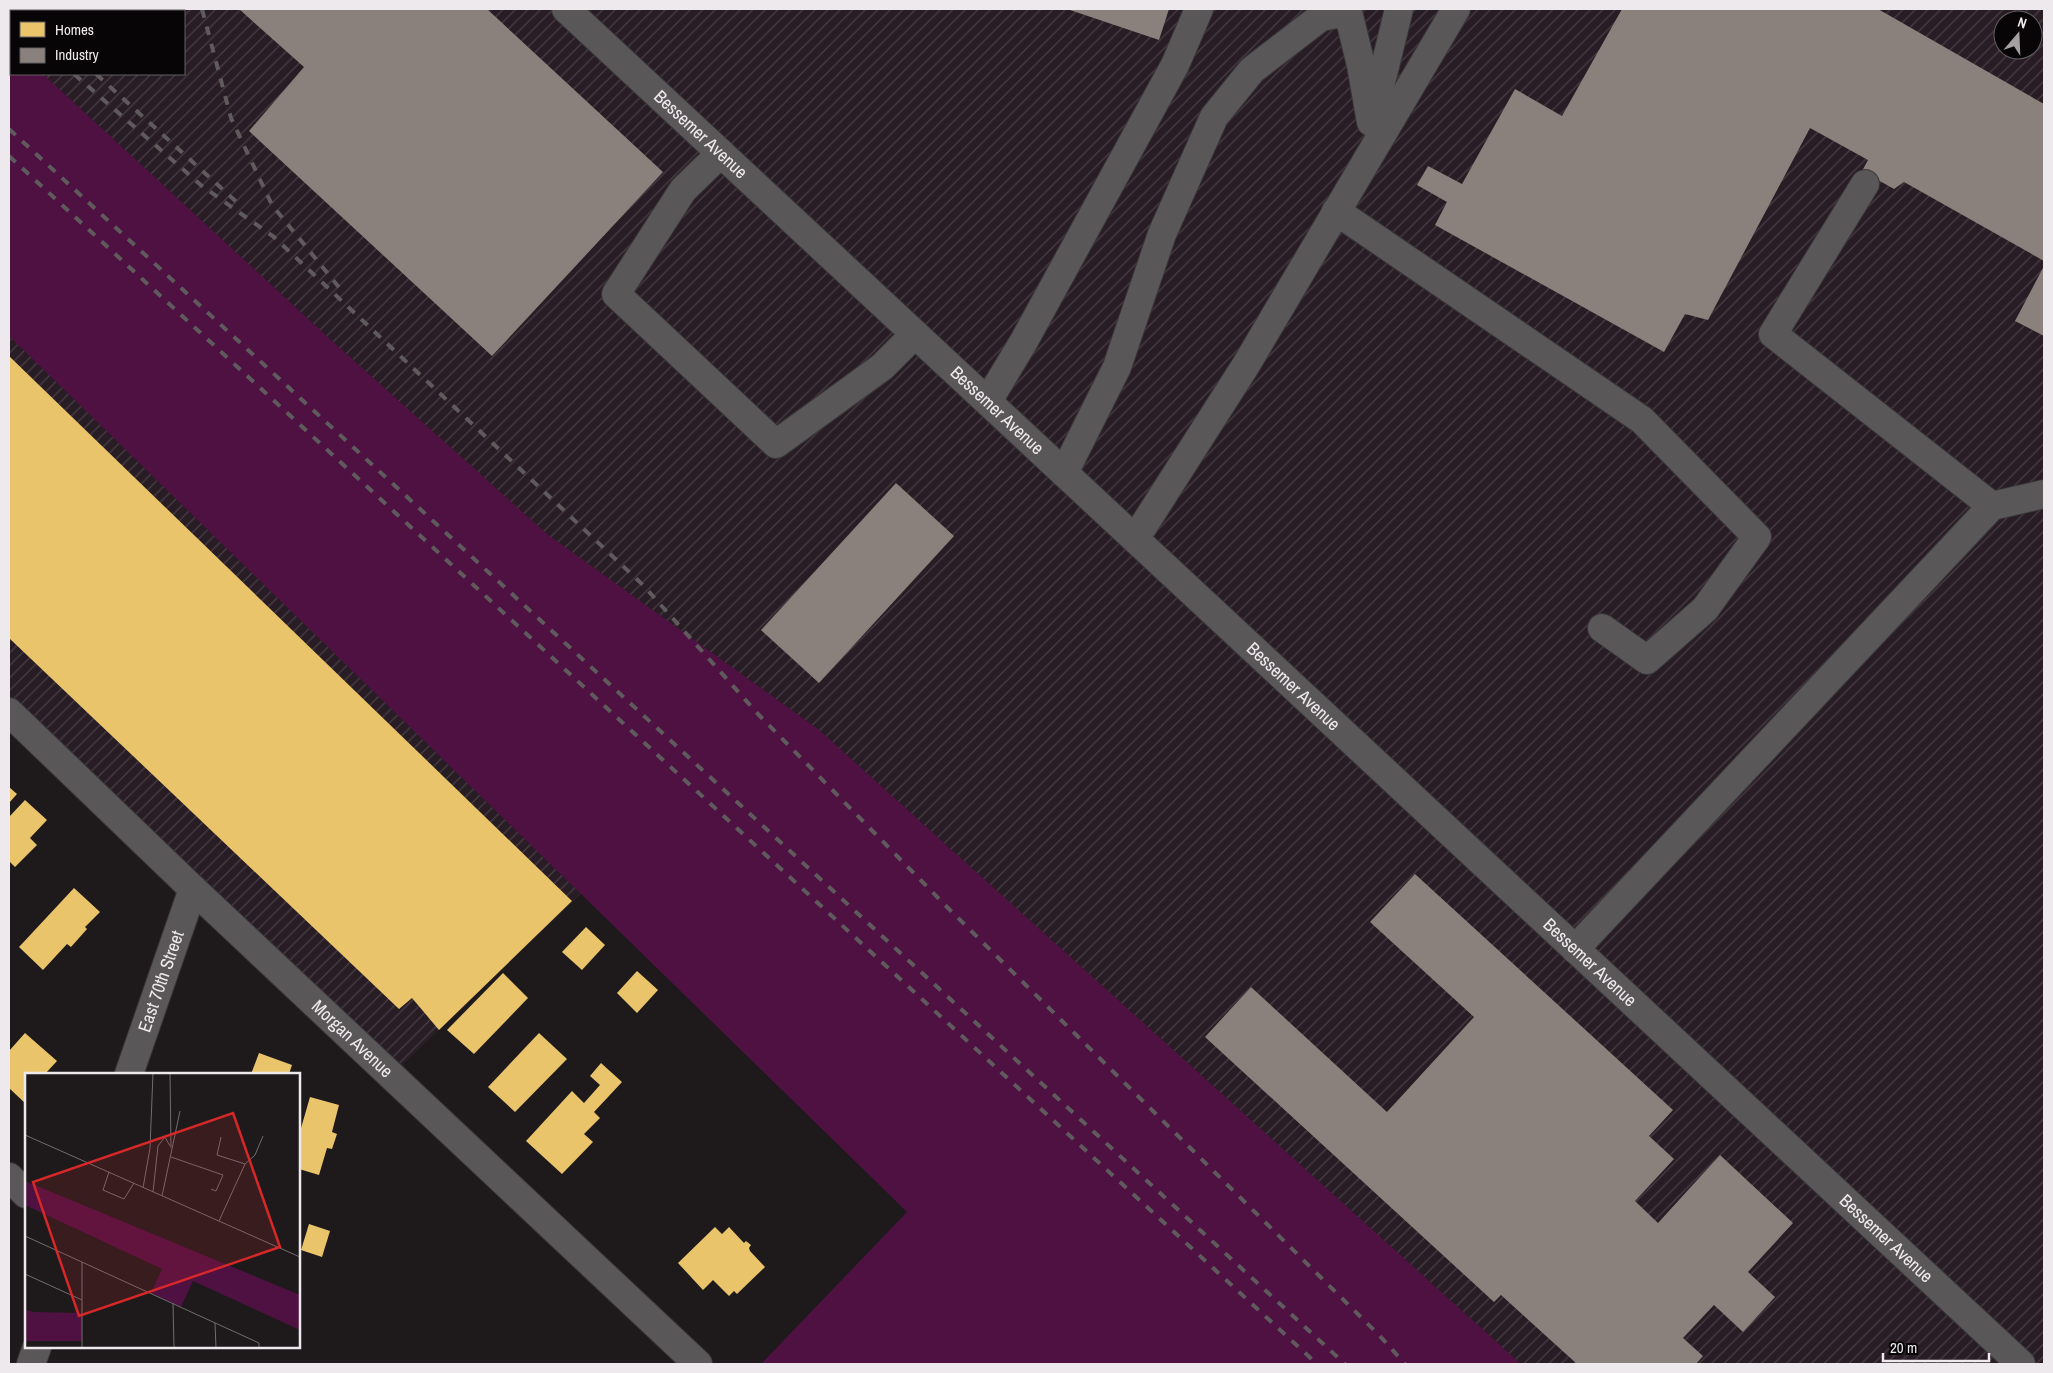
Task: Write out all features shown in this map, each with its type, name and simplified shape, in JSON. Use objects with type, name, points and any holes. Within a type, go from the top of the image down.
[{"type":"street","name":"Bessemer Avenue","points":[[566,9],[2022,1364]]},
{"type":"street","points":[[988,401],[1024,341],[1175,65],[1199,9]]},
{"type":"street","points":[[1359,171],[1399,9]]},
{"type":"street","points":[[1135,539],[1246,365],[1456,9]]},
{"type":"street","points":[[1064,473],[1118,367],[1162,234],[1214,117],[1252,70],[1321,17],[1348,12],[1361,64],[1371,122]]},
{"type":"street","points":[[721,153],[683,190],[616,294],[776,444],[878,370],[915,334]]},
{"type":"street","points":[[1865,184],[1773,334],[1992,506]]},
{"type":"street","points":[[1336,211],[1642,420],[1757,537],[1705,610],[1647,660],[1602,628]]},
{"type":"street","points":[[1575,949],[1992,506],[2044,494]]},
{"type":"street","name":"Morgan Avenue","points":[[9,712],[193,890],[698,1364]]},
{"type":"street","name":"East 70th Street","points":[[129,1073],[193,890]]},
{"type":"street","points":[[9,1177],[25,1193]]},
{"type":"street","points":[[31,1364],[37,1348]]},
{"type":"shaded area","points":[[9,9],[2044,9],[2044,1364],[1512,1364],[624,852],[391,1076],[9,709]]},
{"type":"shaded area","points":[[9,42],[10,75],[44,75],[330,339],[547,534],[818,729],[1521,1364],[761,1364],[907,1212],[9,336]]},
{"type":"building: Homes","points":[[9,356],[572,901],[439,1030],[412,998],[399,1009],[9,638]]},
{"type":"building: Homes","points":[[9,787],[17,794],[9,803]]},
{"type":"building: Homes","points":[[25,800],[47,820],[30,838],[37,845],[15,867],[9,861],[9,817]]},
{"type":"building: Homes","points":[[74,888],[100,912],[85,927],[87,929],[71,947],[67,944],[43,970],[19,947]]},
{"type":"building: Homes","points":[[586,927],[605,945],[582,970],[562,952]]},
{"type":"building: Homes","points":[[637,971],[658,990],[637,1013],[617,993]]},
{"type":"building: Homes","points":[[503,973],[528,998],[474,1054],[447,1030]]},
{"type":"building: Homes","points":[[25,1033],[57,1061],[46,1073],[25,1073],[25,1103],[9,1088],[9,1051]]},
{"type":"building: Homes","points":[[539,1033],[567,1059],[515,1112],[488,1087]]},
{"type":"building: Homes","points":[[259,1053],[292,1065],[289,1073],[251,1073]]},
{"type":"building: Homes","points":[[601,1063],[622,1082],[594,1112],[600,1118],[584,1134],[593,1142],[562,1174],[526,1141],[572,1091],[584,1103],[600,1085],[590,1076]]},
{"type":"building: Homes","points":[[310,1097],[339,1105],[332,1132],[337,1134],[332,1149],[327,1148],[319,1175],[300,1169],[300,1132]]},
{"type":"building: Homes","points":[[309,1224],[330,1231],[322,1257],[301,1250]]},
{"type":"building: Homes","points":[[715,1227],[722,1234],[729,1227],[744,1243],[746,1241],[751,1245],[750,1251],[765,1267],[737,1294],[734,1291],[729,1296],[713,1280],[703,1290],[678,1263]]},
{"type":"building: Industry","points":[[239,9],[487,9],[663,172],[492,356],[249,131],[304,67]]},
{"type":"building: Industry","points":[[1067,9],[1169,9],[1159,40]]},
{"type":"building: Industry","points":[[1622,9],[1878,9],[2044,104],[2044,261],[1904,182],[1894,189],[1862,171],[1868,160],[1810,128],[1708,320],[1685,314],[1664,352],[1435,225],[1447,202],[1417,185],[1428,166],[1462,184],[1515,89],[1562,116]]},
{"type":"building: Industry","points":[[2044,266],[2044,336],[2015,321]]},
{"type":"building: Industry","points":[[896,483],[954,536],[819,683],[761,630]]},
{"type":"building: Industry","points":[[1415,874],[1673,1110],[1649,1136],[1674,1159],[1635,1201],[1658,1223],[1720,1155],[1793,1223],[1748,1272],[1775,1297],[1743,1332],[1714,1305],[1683,1338],[1703,1356],[1696,1364],[1577,1364],[1501,1295],[1494,1302],[1205,1037],[1251,987],[1387,1112],[1474,1017],[1370,922]]},
{"type":"railway","points":[[202,9],[231,118],[272,205],[342,291]]},
{"type":"railway","points":[[75,75],[202,186],[274,237],[643,585],[758,714],[946,906],[1379,1335],[1405,1364]]},
{"type":"railway","points":[[97,75],[241,206]]},
{"type":"railway","points":[[9,129],[1345,1364]]},
{"type":"railway","points":[[9,156],[1317,1364]]}]
